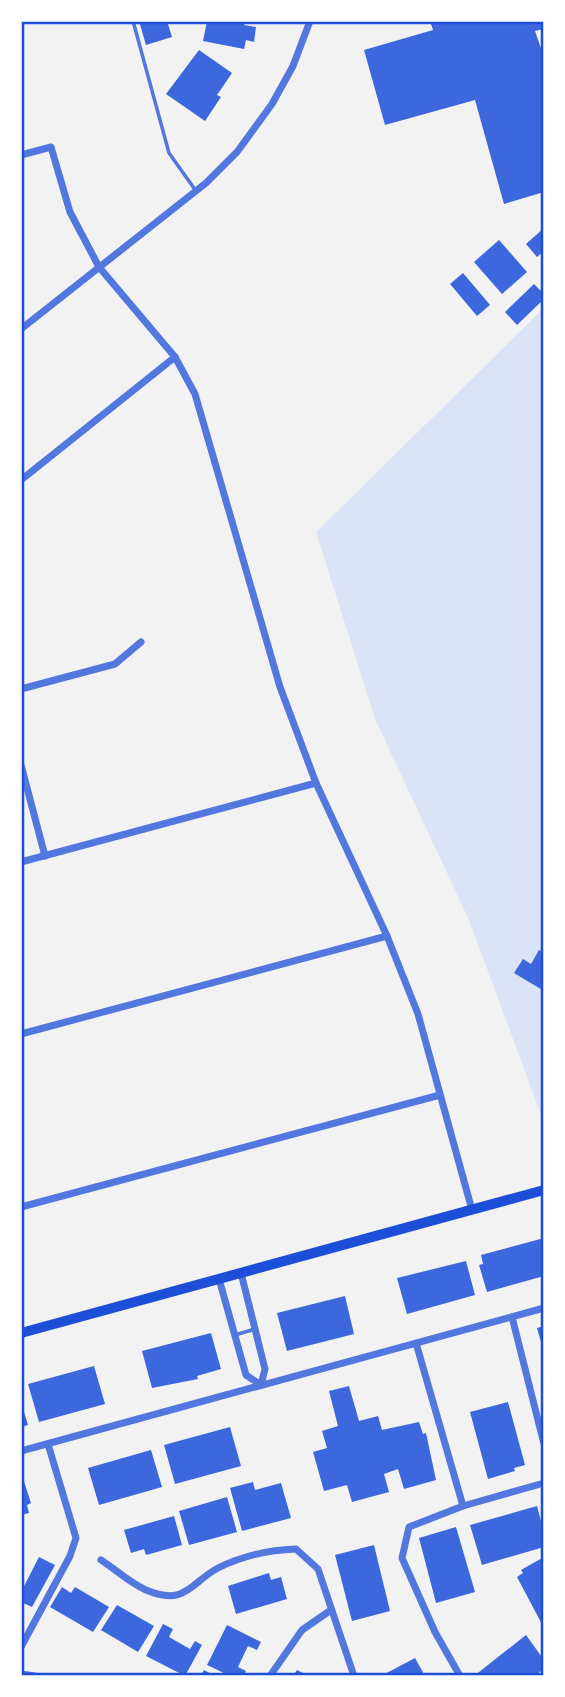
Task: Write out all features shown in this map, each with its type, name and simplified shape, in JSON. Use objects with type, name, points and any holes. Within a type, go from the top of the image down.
[{"type":"main road","points":[[21,1333],[544,1190]]},
{"type":"street","points":[[21,330],[197,191],[237,152],[272,104],[293,66],[310,21]]},
{"type":"street","points":[[21,155],[51,147],[70,212],[99,267],[175,357],[205,419],[276,675],[316,783],[387,936],[418,1014],[472,1210]]},
{"type":"street","points":[[21,480],[175,357]]},
{"type":"street","points":[[21,689],[115,664],[141,642]]},
{"type":"street","points":[[21,765],[45,856]]},
{"type":"street","points":[[21,862],[316,783]]},
{"type":"street","points":[[21,1034],[387,936]]},
{"type":"street","points":[[21,1208],[440,1095]]},
{"type":"street","points":[[241,1273],[265,1369],[261,1385]]},
{"type":"street","points":[[219,1279],[246,1375],[261,1385]]},
{"type":"street","points":[[21,1451],[544,1308]]},
{"type":"street","points":[[512,1317],[544,1444]]},
{"type":"street","points":[[416,1343],[463,1506]]},
{"type":"street","points":[[21,1647],[70,1556],[76,1538],[48,1444]]},
{"type":"street","points":[[460,1676],[435,1632],[402,1558],[409,1527],[463,1506],[544,1483]]},
{"type":"street","points":[[101,1560],[147,1590],[177,1595],[194,1588],[216,1569],[263,1550],[296,1549],[318,1569],[354,1676]]},
{"type":"street","points":[[270,1676],[302,1630],[331,1610]]},
{"type":"street","points":[[21,1674],[35,1676]]},
{"type":"lane","points":[[133,21],[169,153],[197,191]]},
{"type":"lane","points":[[235,1335],[255,1329]]},
{"type":"shaded area","points":[[544,308],[544,1123],[469,920],[375,719],[316,532]]},
{"type":"building","points":[[139,21],[167,21],[172,37],[146,45]]},
{"type":"building","points":[[207,21],[245,21],[244,25],[256,27],[254,42],[246,40],[244,49],[203,41]]},
{"type":"building","points":[[430,21],[544,21],[544,29],[535,31],[544,57],[544,192],[504,204],[475,100],[385,125],[364,50],[433,30]]},
{"type":"building","points":[[199,50],[232,73],[217,95],[221,97],[205,121],[166,94]]},
{"type":"building","points":[[544,228],[544,251],[537,257],[526,244]]},
{"type":"building","points":[[499,240],[527,272],[502,294],[474,262]]},
{"type":"building","points":[[463,273],[490,305],[477,316],[450,284]]},
{"type":"building","points":[[534,284],[544,294],[544,299],[517,325],[505,312]]},
{"type":"building","points":[[539,950],[544,953],[544,991],[514,973],[523,959],[531,964]]},
{"type":"building","points":[[544,1238],[544,1276],[487,1292],[479,1265],[483,1264],[481,1255]]},
{"type":"building","points":[[466,1261],[475,1295],[407,1314],[397,1278]]},
{"type":"building","points":[[345,1296],[354,1334],[287,1351],[277,1313]]},
{"type":"building","points":[[544,1326],[544,1349],[543,1349],[537,1328]]},
{"type":"building","points":[[211,1333],[221,1369],[197,1376],[198,1379],[152,1388],[142,1351]]},
{"type":"building","points":[[94,1366],[105,1404],[39,1422],[28,1384]]},
{"type":"building","points":[[349,1386],[359,1421],[378,1416],[382,1430],[419,1422],[423,1434],[426,1433],[436,1480],[404,1489],[398,1469],[384,1474],[389,1492],[352,1502],[347,1485],[324,1491],[313,1452],[327,1448],[322,1431],[338,1426],[329,1391]]},
{"type":"building","points":[[21,1402],[28,1425],[21,1427]]},
{"type":"building","points":[[508,1402],[525,1465],[488,1479],[470,1412]]},
{"type":"building","points":[[230,1427],[241,1466],[175,1484],[164,1445]]},
{"type":"building","points":[[151,1450],[162,1487],[99,1505],[88,1468]]},
{"type":"building","points":[[21,1472],[31,1503],[27,1505],[29,1513],[21,1515]]},
{"type":"building","points":[[253,1482],[255,1490],[281,1483],[291,1518],[242,1531],[230,1488]]},
{"type":"building","points":[[227,1497],[237,1532],[189,1545],[179,1511]]},
{"type":"building","points":[[537,1506],[544,1532],[544,1547],[482,1565],[470,1525]]},
{"type":"building","points":[[174,1516],[182,1545],[146,1555],[144,1549],[131,1553],[124,1530]]},
{"type":"building","points":[[456,1527],[475,1592],[436,1603],[419,1538]]},
{"type":"building","points":[[374,1545],[390,1611],[352,1621],[335,1555]]},
{"type":"building","points":[[39,1557],[55,1565],[32,1607],[21,1602],[21,1592]]},
{"type":"building","points":[[544,1557],[544,1628],[517,1577],[523,1573],[521,1570]]},
{"type":"building","points":[[269,1573],[271,1580],[281,1577],[287,1599],[236,1614],[228,1586]]},
{"type":"building","points":[[62,1587],[71,1593],[75,1587],[109,1607],[93,1632],[50,1607]]},
{"type":"building","points":[[117,1605],[154,1626],[138,1652],[101,1630]]},
{"type":"building","points":[[163,1624],[173,1629],[169,1637],[190,1649],[195,1641],[202,1645],[185,1676],[146,1656]]},
{"type":"building","points":[[227,1625],[261,1642],[257,1650],[248,1646],[238,1667],[246,1671],[243,1676],[230,1676],[207,1665]]},
{"type":"building","points":[[526,1635],[544,1660],[544,1669],[534,1676],[474,1676]]},
{"type":"building","points":[[415,1658],[425,1676],[381,1676]]},
{"type":"building","points":[[204,1670],[215,1676],[200,1676]]},
{"type":"building","points":[[297,1670],[309,1676],[293,1676]]}]
